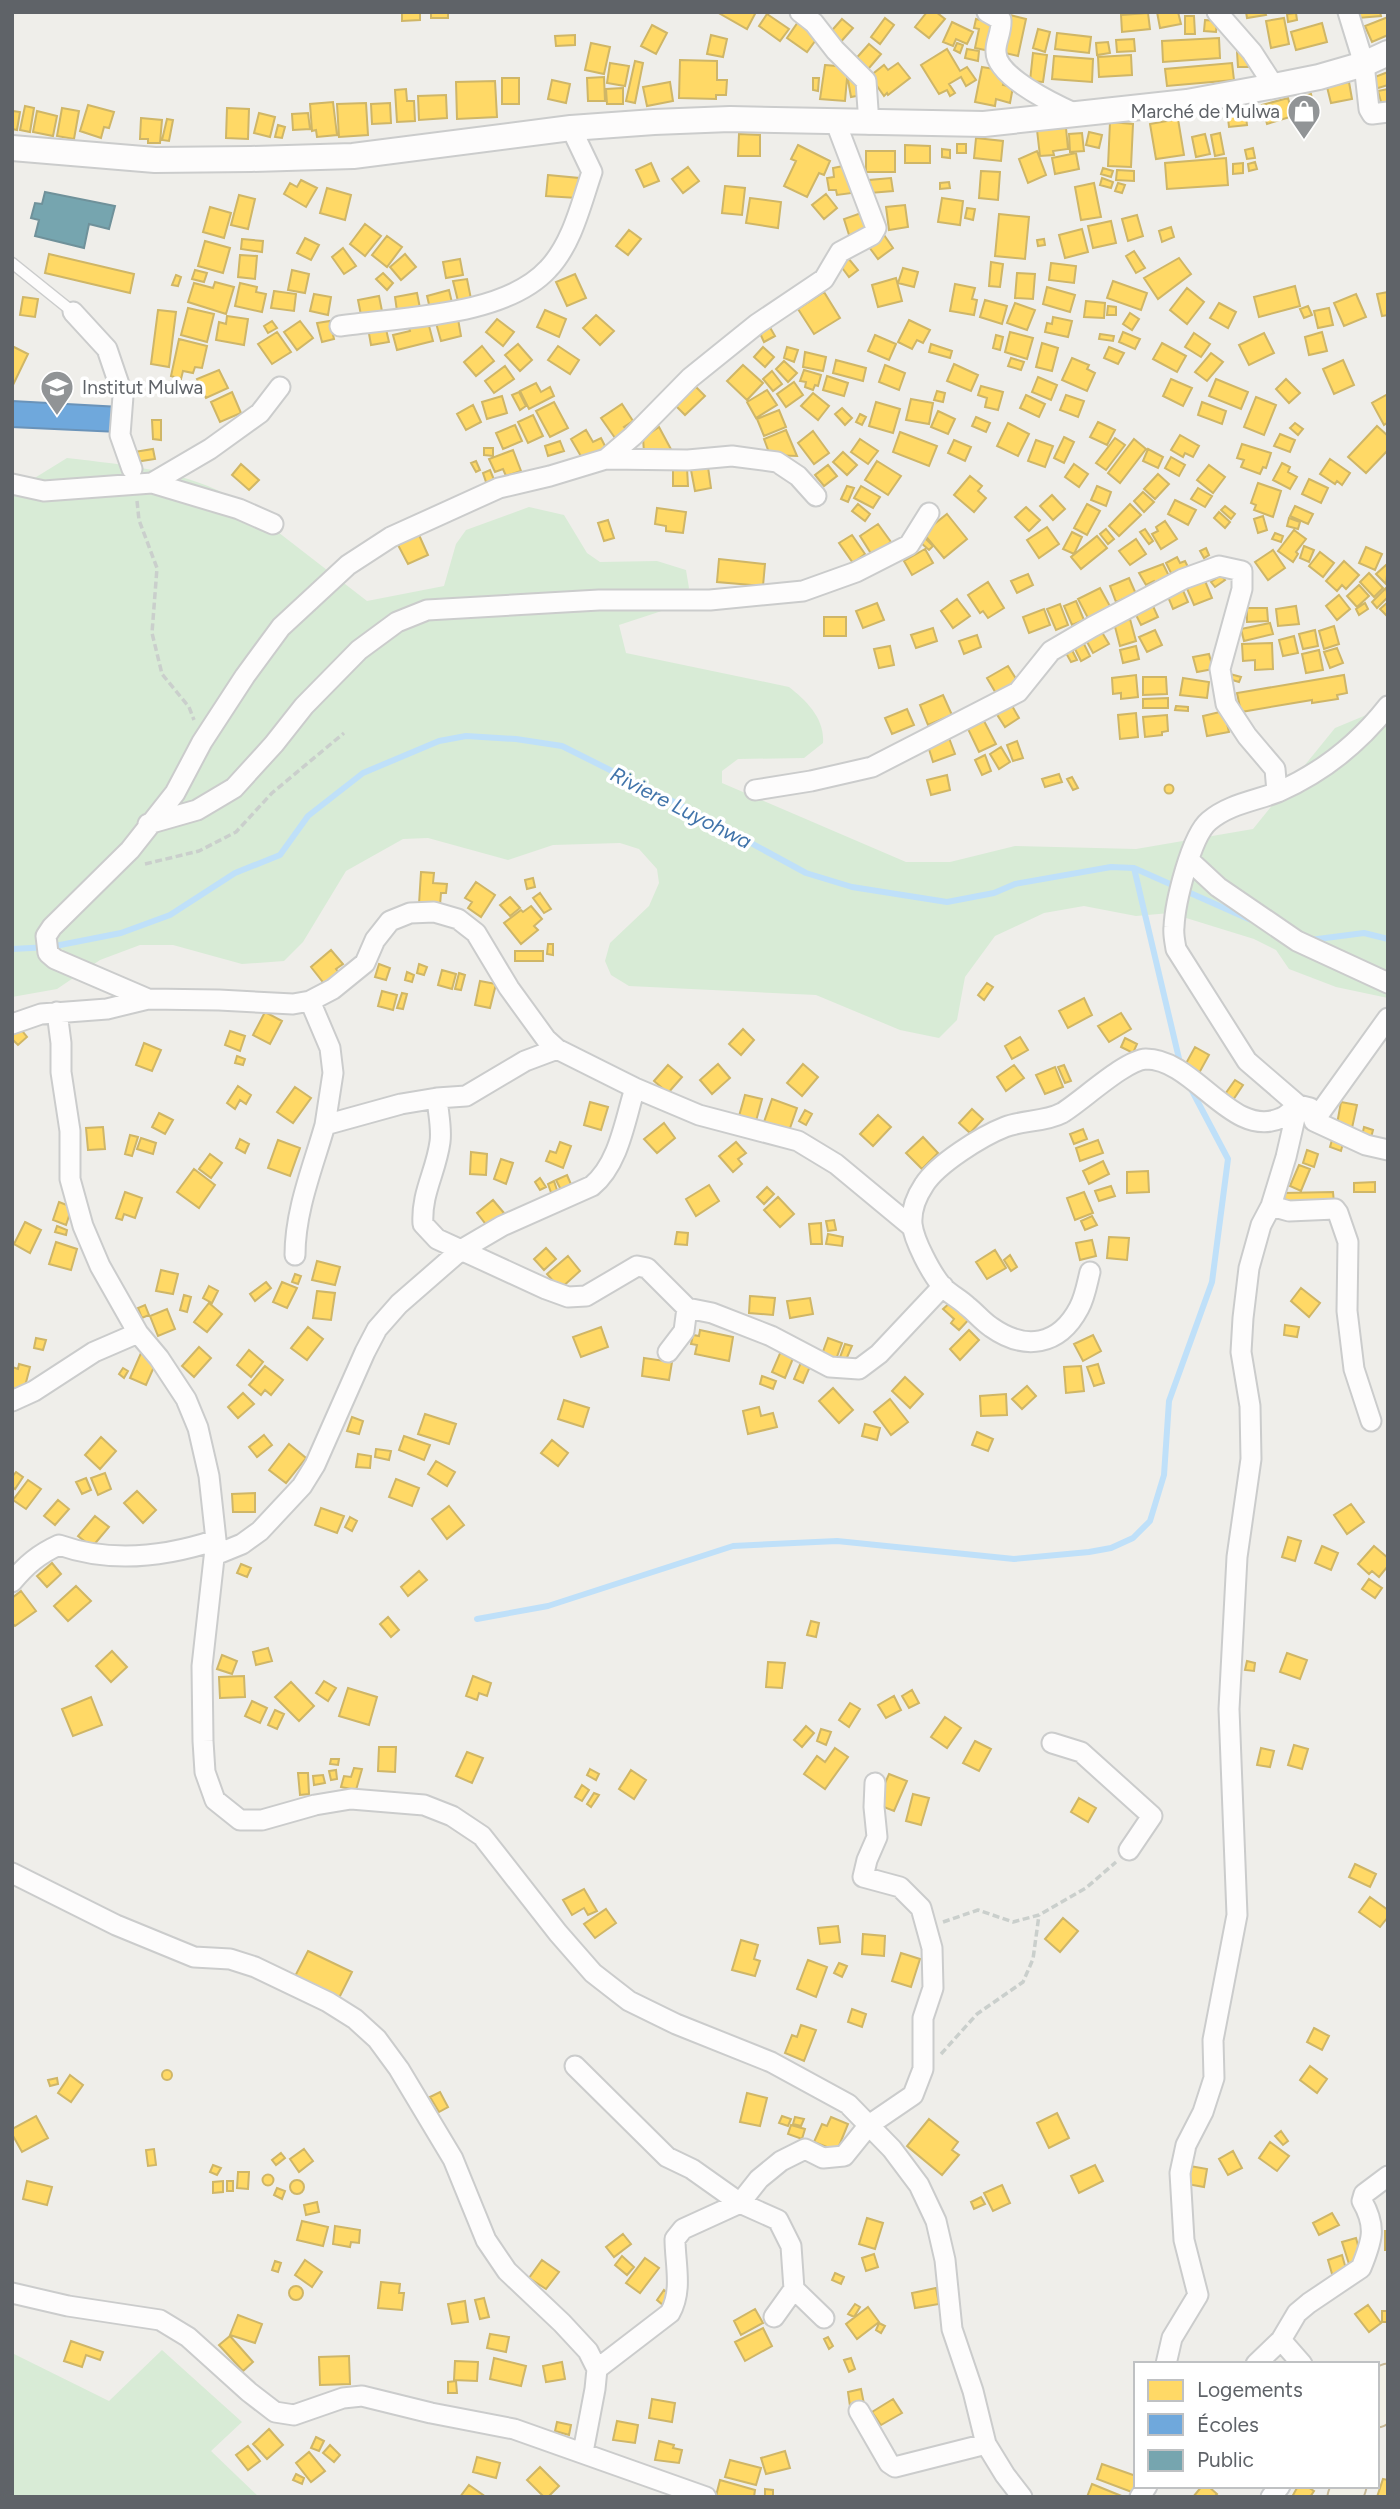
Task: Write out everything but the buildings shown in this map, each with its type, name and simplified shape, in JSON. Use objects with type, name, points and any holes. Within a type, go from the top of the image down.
[{"type":"highway","points":[[1379,2405],[1388,2381]]},
{"type":"street","points":[[800,12],[814,23],[866,82],[869,124]]},
{"type":"street","points":[[987,12],[1001,20],[1002,29],[996,52],[999,61],[1017,81],[1038,97],[1076,114]]},
{"type":"street","points":[[1217,12],[1251,52],[1274,86]]},
{"type":"street","points":[[1348,12],[1364,64],[1369,109],[1372,114],[1388,112]]},
{"type":"street","points":[[12,148],[155,160],[341,156],[571,128],[730,120],[984,124],[1186,102],[1319,77],[1364,64],[1388,53]]},
{"type":"street","points":[[606,459],[633,436],[690,378],[757,324],[824,279],[840,252],[872,235],[876,228],[836,122]]},
{"type":"street","points":[[341,326],[412,319],[498,300],[530,285],[550,268],[564,246],[579,212],[592,172],[571,128]]},
{"type":"street","points":[[73,312],[107,349],[123,397],[120,435],[140,479],[239,509],[273,524]]},
{"type":"street","points":[[12,484],[44,491],[140,479],[210,449],[260,413],[280,387]]},
{"type":"street","points":[[148,999],[67,965],[47,944],[52,927],[130,850],[175,793],[202,742],[281,627],[348,565],[391,537],[499,488],[606,459],[688,460],[733,456],[777,462],[798,475],[816,496]]},
{"type":"street","points":[[148,824],[197,810],[234,788],[304,706],[359,650],[397,622],[428,610],[599,600],[710,600],[803,591],[856,572],[909,545],[929,513]]},
{"type":"street","points":[[755,790],[872,767],[1018,692],[1051,651],[1082,633],[1183,579],[1219,566],[1242,571],[1242,589],[1220,669],[1226,704],[1247,736],[1275,769],[1277,792]]},
{"type":"street","points":[[1388,706],[1349,748],[1311,775],[1277,792],[1242,802],[1208,822],[1200,832],[1180,888],[1173,929],[1176,949],[1247,1061],[1298,1105],[1310,1108],[1314,1121],[1366,1145],[1388,1150]]},
{"type":"street","points":[[1190,861],[1218,887],[1297,941],[1388,983]]},
{"type":"street","points":[[12,1024],[41,1014],[107,1009],[148,999],[219,999],[293,1004],[310,1001],[333,989],[365,963],[376,940],[390,921],[410,913],[434,912],[458,919],[476,933],[509,988],[546,1039],[557,1049],[635,1088],[699,1115],[799,1141],[836,1164],[912,1227]]},
{"type":"street","points":[[295,1255],[295,1235],[301,1205],[325,1125],[333,1073],[330,1048],[310,1001]]},
{"type":"street","points":[[57,1012],[61,1072],[70,1131],[71,1179],[83,1226],[96,1256],[138,1333],[159,1358],[186,1399],[198,1429],[209,1476],[215,1548],[202,1667],[205,1772],[215,1800],[240,1820],[262,1820],[315,1805],[351,1799],[424,1805],[452,1816],[482,1836],[593,1973],[629,2001],[676,2024],[771,2062],[848,2104],[892,2150],[919,2185],[936,2221],[945,2260],[952,2329],[973,2391],[986,2444],[1022,2497]]},
{"type":"street","points":[[1314,1121],[1388,1018]]},
{"type":"street","points":[[325,1125],[401,1104],[466,1096],[508,1070],[557,1049]]},
{"type":"street","points":[[1090,1272],[1081,1305],[1071,1322],[1056,1335],[1035,1343],[1014,1339],[990,1327],[943,1286],[922,1252],[912,1227],[915,1200],[926,1181],[944,1162],[1005,1127],[1060,1114],[1129,1065],[1143,1059],[1156,1060],[1182,1071],[1232,1111],[1256,1121],[1280,1119],[1298,1105]]},
{"type":"street","points":[[12,1581],[42,1552],[59,1545],[77,1552],[139,1557],[242,1544],[260,1531],[302,1486],[315,1465],[343,1397],[377,1329],[399,1304],[461,1250],[502,1226],[592,1186],[602,1178],[615,1152],[635,1088]]},
{"type":"street","points":[[438,1098],[441,1140],[422,1204],[423,1224],[437,1239],[546,1289],[568,1297],[586,1296],[636,1266],[647,1268],[687,1308],[712,1313],[771,1336],[830,1367],[859,1369],[878,1354],[943,1286]]},
{"type":"street","points":[[1166,2362],[1172,2338],[1198,2295],[1184,2240],[1180,2173],[1186,2145],[1203,2112],[1214,2078],[1213,2040],[1237,1915],[1229,1709],[1237,1557],[1251,1459],[1250,1406],[1241,1352],[1249,1268],[1261,1225],[1271,1206],[1298,1105]]},
{"type":"street","points":[[1271,1206],[1289,1211],[1335,1209],[1338,1213],[1348,1242],[1347,1311],[1354,1369],[1371,1421]]},
{"type":"street","points":[[668,1352],[684,1331],[687,1308]]},
{"type":"street","points":[[12,1401],[34,1391],[94,1352],[138,1333]]},
{"type":"street","points":[[1052,1743],[1081,1752],[1152,1816],[1129,1850]]},
{"type":"street","points":[[597,2369],[670,2313],[679,2288],[675,2239],[683,2229],[740,2203],[759,2179],[781,2161],[805,2149],[823,2158],[844,2156],[869,2126],[913,2095],[923,2069],[923,2018],[933,1987],[932,1948],[921,1908],[900,1886],[863,1877],[877,1837],[875,1783]]},
{"type":"street","points":[[12,1872],[116,1925],[194,1956],[230,1959],[255,1967],[328,2002],[355,2019],[377,2039],[399,2069],[453,2159],[486,2240],[507,2272],[588,2351],[597,2369],[583,2452]]},
{"type":"street","points":[[575,2066],[667,2157],[692,2169],[740,2203],[778,2220],[791,2246],[794,2288],[774,2317]]},
{"type":"street","points":[[1258,2362],[1280,2340],[1297,2313],[1361,2268],[1373,2227],[1362,2201],[1364,2194],[1388,2176]]},
{"type":"street","points":[[794,2288],[824,2318]]},
{"type":"street","points":[[12,2293],[68,2306],[160,2320],[188,2337],[275,2412],[294,2415],[343,2398],[362,2396],[514,2429],[706,2497]]},
{"type":"street","points":[[1280,2340],[1300,2362]]},
{"type":"street","points":[[859,2411],[889,2463],[895,2467],[986,2444]]},
{"type":"lane","points":[[12,262],[73,312]]},
{"type":"path","points":[[140,479],[139,520],[157,568],[152,633],[162,674],[190,706],[202,742]]},
{"type":"path","points":[[109,872],[199,851],[236,832],[272,793],[344,733]]},
{"type":"path","points":[[928,1927],[978,1910],[1013,1922],[1039,1915],[1086,1888],[1129,1850]]},
{"type":"path","points":[[923,2069],[946,2050],[977,2014],[1023,1982],[1033,1958],[1039,1915]]},
{"type":"green space","points":[[67,458],[155,470],[198,482],[218,491],[238,501],[367,601],[444,586],[456,544],[466,530],[529,507],[564,515],[587,553],[600,562],[657,561],[686,570],[689,588],[680,605],[619,625],[626,653],[789,687],[814,711],[823,734],[823,743],[804,758],[738,759],[722,771],[722,783],[906,862],[950,862],[1015,846],[1136,849],[1253,829],[1335,728],[1388,706],[1388,998],[1336,987],[1289,969],[1276,950],[1254,939],[1170,913],[1136,916],[1084,906],[1044,913],[995,936],[965,977],[957,1020],[939,1038],[900,1030],[816,995],[629,986],[611,975],[605,961],[610,943],[649,906],[659,883],[657,869],[639,849],[620,843],[553,845],[508,860],[428,838],[403,839],[346,871],[303,942],[284,961],[242,964],[173,945],[140,945],[100,960],[57,989],[12,997],[12,492]]},
{"type":"green space","points":[[162,2350],[242,2422],[211,2451],[259,2497],[12,2497],[12,2353],[109,2401]]},
{"type":"waterway","name":"Riviere Luyohwa","points":[[12,949],[50,947],[121,933],[170,915],[235,873],[280,855],[308,816],[363,773],[439,741],[466,736],[516,739],[562,746],[696,813],[806,873],[852,887],[947,902],[994,893],[1015,884],[1111,867],[1134,868],[1251,920]]},
{"type":"waterway","points":[[1134,868],[1181,1067]]},
{"type":"waterway","name":"Riviere Luyohwa","points":[[1310,940],[1364,933],[1388,939]]},
{"type":"waterway","points":[[477,1619],[548,1606],[733,1546],[837,1541],[1014,1559],[1089,1552],[1111,1548],[1133,1538],[1150,1521],[1164,1475],[1169,1401],[1212,1282],[1228,1159],[1190,1087]]},
{"type":"place","name":"Marché de Mulwa","points":[[1304,141]]},
{"type":"place","name":"Institut Mulwa","points":[[57,417]]}]
